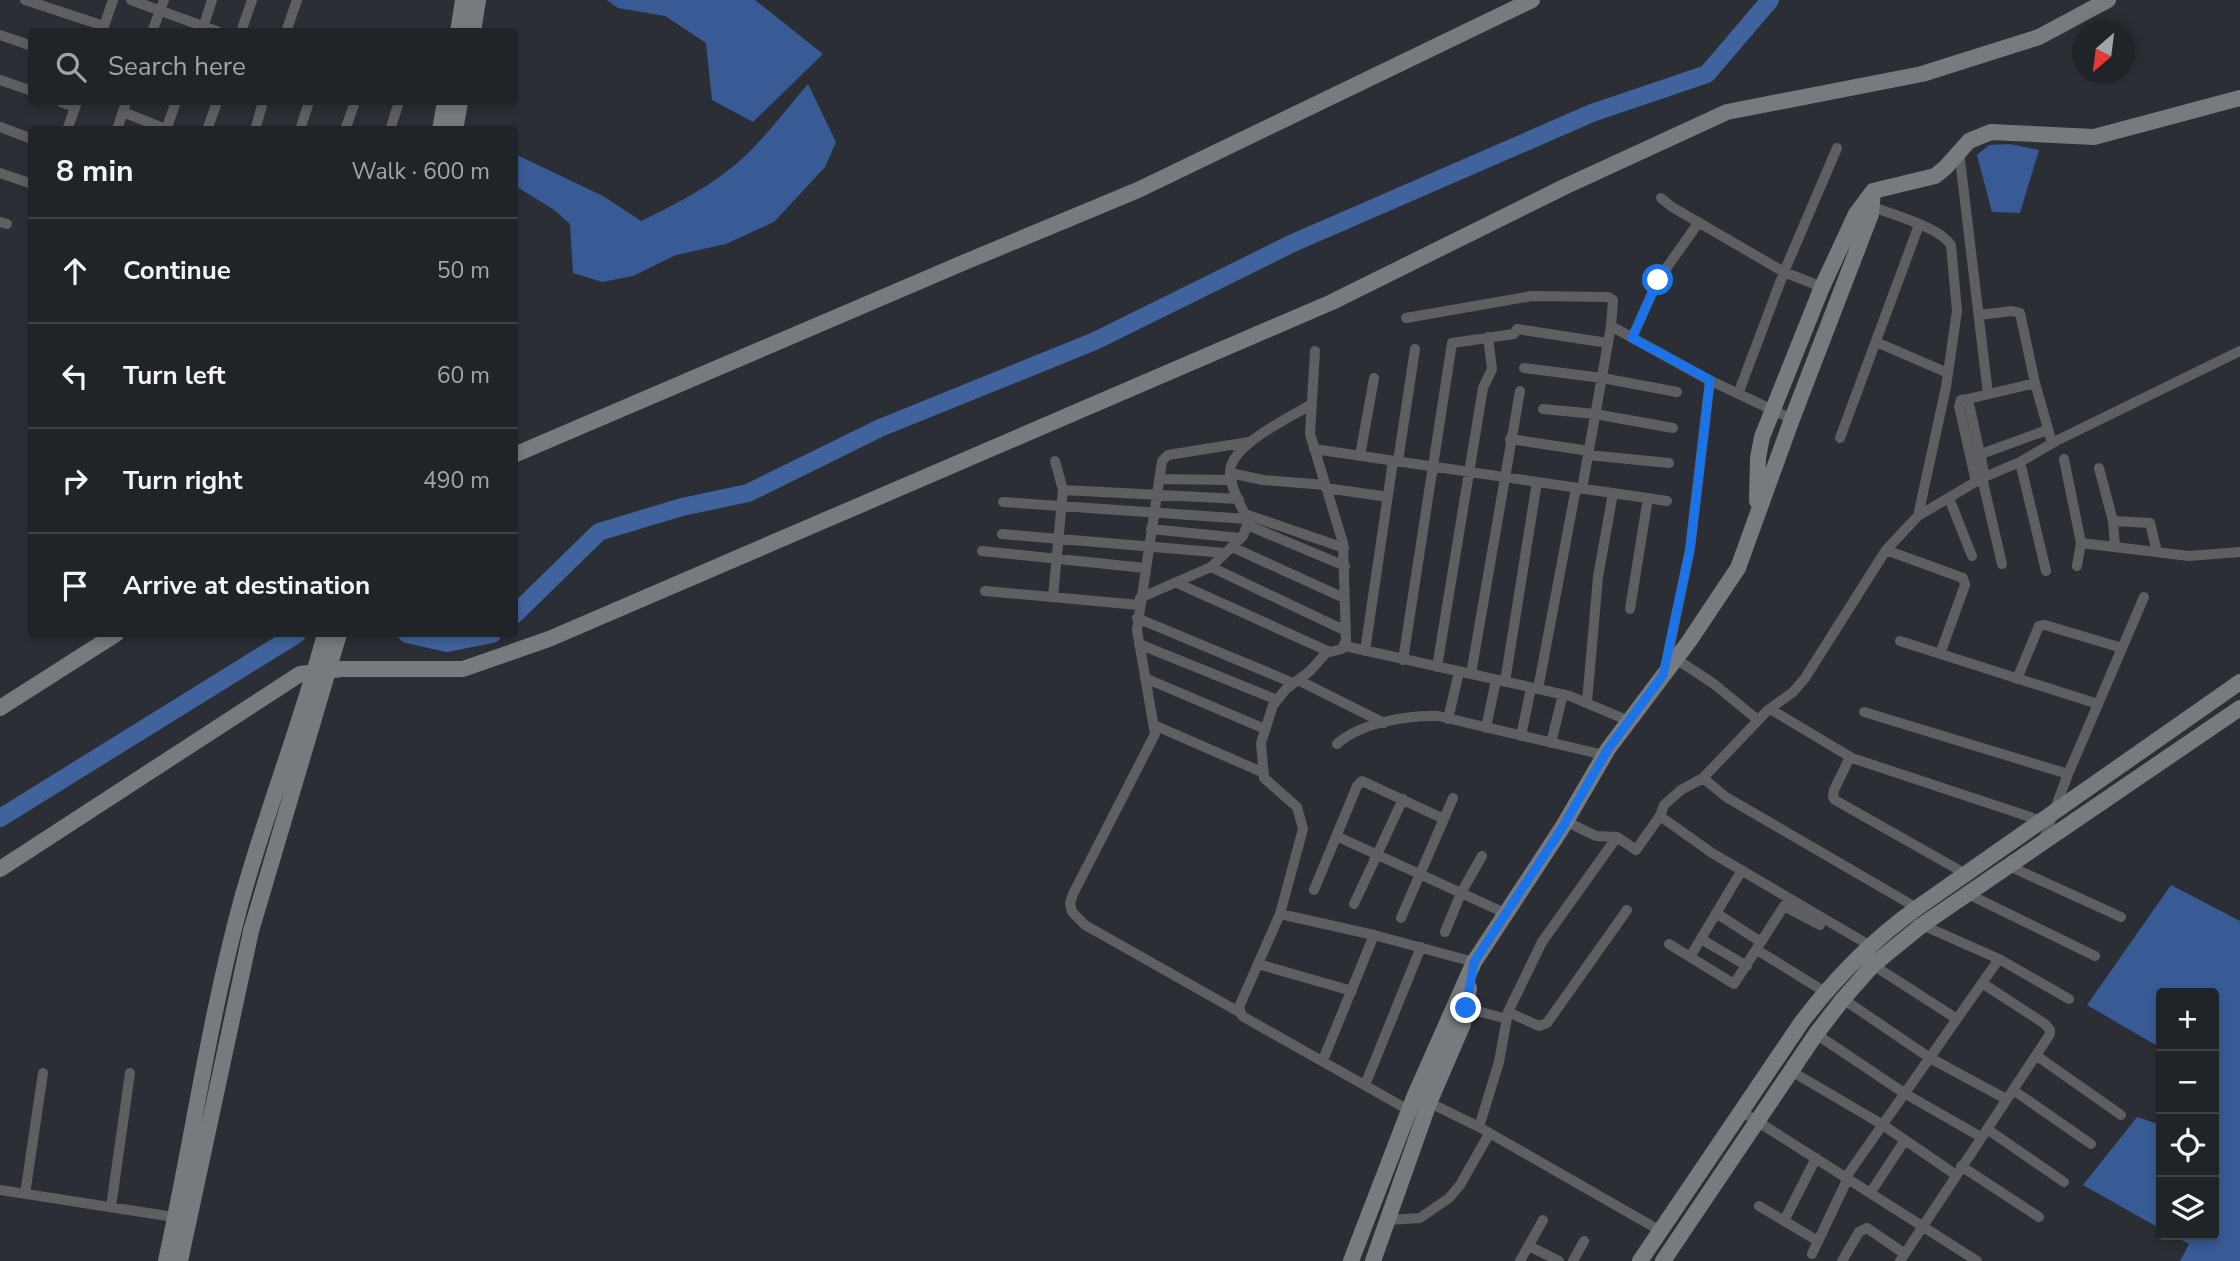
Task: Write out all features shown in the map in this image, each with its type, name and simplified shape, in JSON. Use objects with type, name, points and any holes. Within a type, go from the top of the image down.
[{"type":"street","points":[[25,0],[100,28]]},
{"type":"street","points":[[103,28],[113,0]]},
{"type":"street","points":[[131,0],[162,5],[200,28]]},
{"type":"street","points":[[202,28],[212,0]]},
{"type":"street","points":[[242,28],[251,0]]},
{"type":"street","points":[[287,28],[297,0]]},
{"type":"street","points":[[459,28],[463,0]]},
{"type":"street","points":[[473,28],[478,0]]},
{"type":"street","points":[[518,453],[1138,190],[1532,0]]},
{"type":"street","points":[[0,869],[300,674],[342,669],[463,669],[549,639],[1332,302],[1564,187],[1727,113],[1922,74],[2039,37],[2108,0]]},
{"type":"street","points":[[153,28],[162,5]]},
{"type":"street","points":[[0,35],[28,45]]},
{"type":"street","points":[[0,80],[28,90]]},
{"type":"street","points":[[1756,518],[1759,447],[1772,410],[1822,287],[1856,214],[1873,199],[1935,176],[1969,141],[1991,132],[2094,137],[2240,99]]},
{"type":"street","points":[[68,126],[76,105]]},
{"type":"street","points":[[168,126],[175,105]]},
{"type":"street","points":[[208,126],[216,105]]},
{"type":"street","points":[[256,126],[262,105]]},
{"type":"street","points":[[301,126],[308,105]]},
{"type":"street","points":[[346,126],[354,105]]},
{"type":"street","points":[[391,126],[398,105]]},
{"type":"street","points":[[441,126],[447,105]]},
{"type":"street","points":[[449,105],[454,126]]},
{"type":"street","points":[[118,126],[125,107],[161,126]]},
{"type":"street","points":[[0,127],[28,138]]},
{"type":"street","points":[[1738,394],[1784,272],[1837,148]]},
{"type":"street","points":[[1959,151],[1988,394]]},
{"type":"street","points":[[0,173],[28,183]]},
{"type":"street","points":[[1661,198],[1784,272],[1822,287]]},
{"type":"street","points":[[1873,199],[1945,238],[1951,245],[1957,311],[1948,373],[1918,516]]},
{"type":"street","points":[[1351,1261],[1419,1106],[1474,962],[1604,755],[1676,659],[1738,568],[1873,199]]},
{"type":"street","points":[[1632,338],[1658,280],[1699,222]]},
{"type":"street","points":[[1840,438],[1919,225]]},
{"type":"street","points":[[1406,318],[1532,296],[1608,297],[1613,300],[1611,326],[1588,453],[1535,688],[1521,736]]},
{"type":"street","points":[[1979,315],[2012,311],[2020,313],[2035,383],[2052,443]]},
{"type":"street","points":[[1611,326],[1710,380],[1792,419]]},
{"type":"street","points":[[1402,660],[1451,344],[1514,334],[1517,329],[1608,343]]},
{"type":"street","points":[[1437,667],[1483,388],[1492,369],[1488,337]]},
{"type":"street","points":[[1876,342],[1948,373]]},
{"type":"street","points":[[1365,651],[1388,498],[1415,349]]},
{"type":"street","points":[[1315,351],[1309,427],[1344,548],[1345,646]]},
{"type":"street","points":[[1565,821],[1596,836],[1617,837],[1636,850],[1660,816],[1664,804],[1681,790],[1703,778],[1758,720],[1793,692],[1805,678],[1886,550],[1918,516],[1981,479],[2240,351]]},
{"type":"street","points":[[1524,368],[1602,378],[1677,392]]},
{"type":"street","points":[[1360,456],[1374,378]]},
{"type":"street","points":[[1663,675],[1690,549],[1710,380]]},
{"type":"street","points":[[2002,564],[1959,406],[1961,400],[2035,383]]},
{"type":"street","points":[[1471,674],[1520,391]]},
{"type":"street","points":[[985,591],[1140,602],[1211,567],[1240,538],[1246,519],[1231,477],[1233,460],[1249,442],[1310,405]]},
{"type":"street","points":[[1544,409],[1595,414],[1672,428]]},
{"type":"street","points":[[1975,457],[2048,430]]},
{"type":"street","points":[[1510,439],[1588,453],[1668,463]]},
{"type":"street","points":[[1249,442],[1165,456],[1162,461],[1137,618],[1155,734],[1073,894],[1070,903],[1072,912],[1085,925],[1365,1085],[1479,1127],[1659,1230]]},
{"type":"street","points":[[1314,449],[1667,501]]},
{"type":"street","points":[[2064,459],[2081,543],[2077,566]]},
{"type":"street","points":[[1053,597],[1063,490],[1055,461]]},
{"type":"street","points":[[2020,462],[2046,571]]},
{"type":"street","points":[[2099,468],[2113,521],[2115,547]]},
{"type":"street","points":[[1159,479],[1231,477],[1326,486],[1388,498]]},
{"type":"street","points":[[1486,728],[1500,681],[1537,482]]},
{"type":"street","points":[[1063,490],[1239,499]]},
{"type":"street","points":[[1587,702],[1598,578],[1613,493]]},
{"type":"street","points":[[1630,609],[1648,498]]},
{"type":"street","points":[[1948,498],[1972,556]]},
{"type":"street","points":[[1003,502],[1246,519],[1344,548]]},
{"type":"street","points":[[1246,519],[1345,566]]},
{"type":"street","points":[[2113,521],[2150,523],[2157,552]]},
{"type":"street","points":[[1151,529],[1240,538]]},
{"type":"street","points":[[1002,534],[1148,548],[1228,550],[1345,598]]},
{"type":"street","points":[[2081,543],[2189,556],[2240,552]]},
{"type":"street","points":[[1886,550],[1964,578],[1965,585],[1940,654]]},
{"type":"street","points":[[982,551],[1145,568]]},
{"type":"street","points":[[1211,567],[1346,631]]},
{"type":"street","points":[[1177,583],[1330,652]]},
{"type":"street","points":[[2042,844],[2047,817],[2144,597]]},
{"type":"street","points":[[1137,618],[1296,682],[1384,723]]},
{"type":"street","points":[[2017,679],[2039,626],[2045,625],[2122,648]]},
{"type":"street","points":[[0,708],[111,637]]},
{"type":"street","points":[[318,685],[325,637]]},
{"type":"street","points":[[180,1261],[183,1219],[219,990],[241,904],[318,685],[338,637]]},
{"type":"street","points":[[1900,641],[2098,704]]},
{"type":"street","points":[[1139,644],[1277,700]]},
{"type":"street","points":[[1239,1012],[1280,914],[1303,829],[1297,807],[1264,778],[1261,743],[1277,700],[1326,653],[1345,646],[1563,694],[1629,721]]},
{"type":"street","points":[[1676,659],[1723,690],[1758,720]]},
{"type":"street","points":[[1448,719],[1459,672]]},
{"type":"street","points":[[1145,678],[1265,729]]},
{"type":"street","points":[[1640,1261],[1825,992],[1868,945],[2240,682]]},
{"type":"street","points":[[1551,743],[1563,694]]},
{"type":"street","points":[[1662,1261],[1816,1034],[1873,965],[1922,925],[2240,708]]},
{"type":"street","points":[[1770,709],[1850,757],[2047,817]]},
{"type":"street","points":[[1864,712],[2068,774]]},
{"type":"street","points":[[1337,744],[1346,735],[1384,723],[1421,716],[1448,719],[1604,755]]},
{"type":"street","points":[[1154,725],[1264,774]]},
{"type":"street","points":[[1850,757],[1834,790],[1835,800],[1966,874]]},
{"type":"street","points":[[1703,778],[1726,797],[1917,908]]},
{"type":"street","points":[[1314,890],[1356,786],[1362,781],[1444,819]]},
{"type":"street","points":[[1401,918],[1453,798]]},
{"type":"street","points":[[1354,904],[1403,799]]},
{"type":"street","points":[[1660,816],[1712,853],[1868,945]]},
{"type":"street","points":[[1336,836],[1505,913]]},
{"type":"street","points":[[1479,1127],[1499,1062],[1508,1015],[1542,942],[1617,837]]},
{"type":"street","points":[[1445,932],[1461,893],[1482,856]]},
{"type":"street","points":[[2009,866],[2121,917]]},
{"type":"street","points":[[1690,957],[1742,870]]},
{"type":"street","points":[[1968,894],[2095,956]]},
{"type":"street","points":[[1669,944],[1732,984],[1737,982],[1784,905],[1822,926]]},
{"type":"street","points":[[1466,1008],[1508,1015],[1539,1026],[1547,1023],[1627,910]]},
{"type":"street","points":[[1716,913],[1825,992]]},
{"type":"street","points":[[1280,914],[1374,935],[1474,962]]},
{"type":"street","points":[[1922,925],[1999,959],[2069,999]]},
{"type":"street","points":[[1323,1060],[1374,935]]},
{"type":"street","points":[[1701,939],[1747,966]]},
{"type":"street","points":[[1365,1085],[1421,947]]},
{"type":"street","points":[[1812,1254],[1847,1177],[1999,959]]},
{"type":"street","points":[[1373,1261],[1388,1220],[1419,1106],[1463,1024],[1474,962]]},
{"type":"street","points":[[1258,964],[1352,991]]},
{"type":"street","points":[[1873,965],[1957,1018]]},
{"type":"street","points":[[1842,1261],[1859,1232],[1867,1227],[1903,1258],[2047,1039],[2050,1030],[1982,983]]},
{"type":"street","points":[[1843,999],[1930,1058],[2009,1094],[2091,1144]]},
{"type":"street","points":[[1816,1034],[1905,1093],[1984,1133],[2064,1182]]},
{"type":"street","points":[[2037,1056],[2121,1115]]},
{"type":"street","points":[[1791,1071],[2039,1217]]},
{"type":"street","points":[[25,1194],[43,1073]]},
{"type":"street","points":[[111,1207],[130,1073]]},
{"type":"street","points":[[1741,1111],[1977,1261]]},
{"type":"street","points":[[1388,1220],[1420,1218],[1449,1198],[1460,1185],[1489,1133]]},
{"type":"street","points":[[1871,1192],[1905,1140]]},
{"type":"street","points":[[1784,1221],[1816,1158]]},
{"type":"street","points":[[0,1190],[183,1219]]},
{"type":"street","points":[[1759,1206],[1818,1241]]},
{"type":"street","points":[[166,1261],[183,1219]]},
{"type":"street","points":[[1520,1261],[1543,1220]]},
{"type":"street","points":[[1573,1261],[1584,1241]]},
{"type":"street","points":[[1529,1246],[1559,1261]]},
{"type":"shaded area","points":[[607,0],[755,0],[823,54],[753,122],[712,100],[706,43],[665,16],[618,8]]},
{"type":"shaded area","points":[[808,84],[836,142],[825,167],[774,222],[726,244],[676,255],[633,276],[602,282],[573,273],[570,224],[553,209],[518,188],[518,155],[603,196],[641,221],[674,205],[716,179],[738,163]]},
{"type":"shaded area","points":[[2010,144],[2039,150],[2020,213],[1992,212],[1977,155],[1989,145]]},
{"type":"shaded area","points":[[2171,885],[2240,921],[2240,1261],[2180,1261],[2189,1244],[2181,1240],[2219,1240],[2219,988],[2156,988],[2156,1045],[2087,1005]]},
{"type":"shaded area","points":[[2137,1117],[2156,1123],[2156,1226],[2083,1185]]},
{"type":"waterway","points":[[518,611],[599,532],[682,507],[748,493],[880,428],[1095,341],[1293,243],[1592,113],[1707,74],[1770,0]]},
{"type":"waterway","points":[[0,818],[292,637]]},
{"type":"waterway","points":[[420,637],[447,643],[477,637]]},
{"type":"route","points":[[1466,1008],[1474,962],[1562,828],[1608,749],[1663,675],[1690,549],[1710,380],[1632,338],[1658,280]]}]
